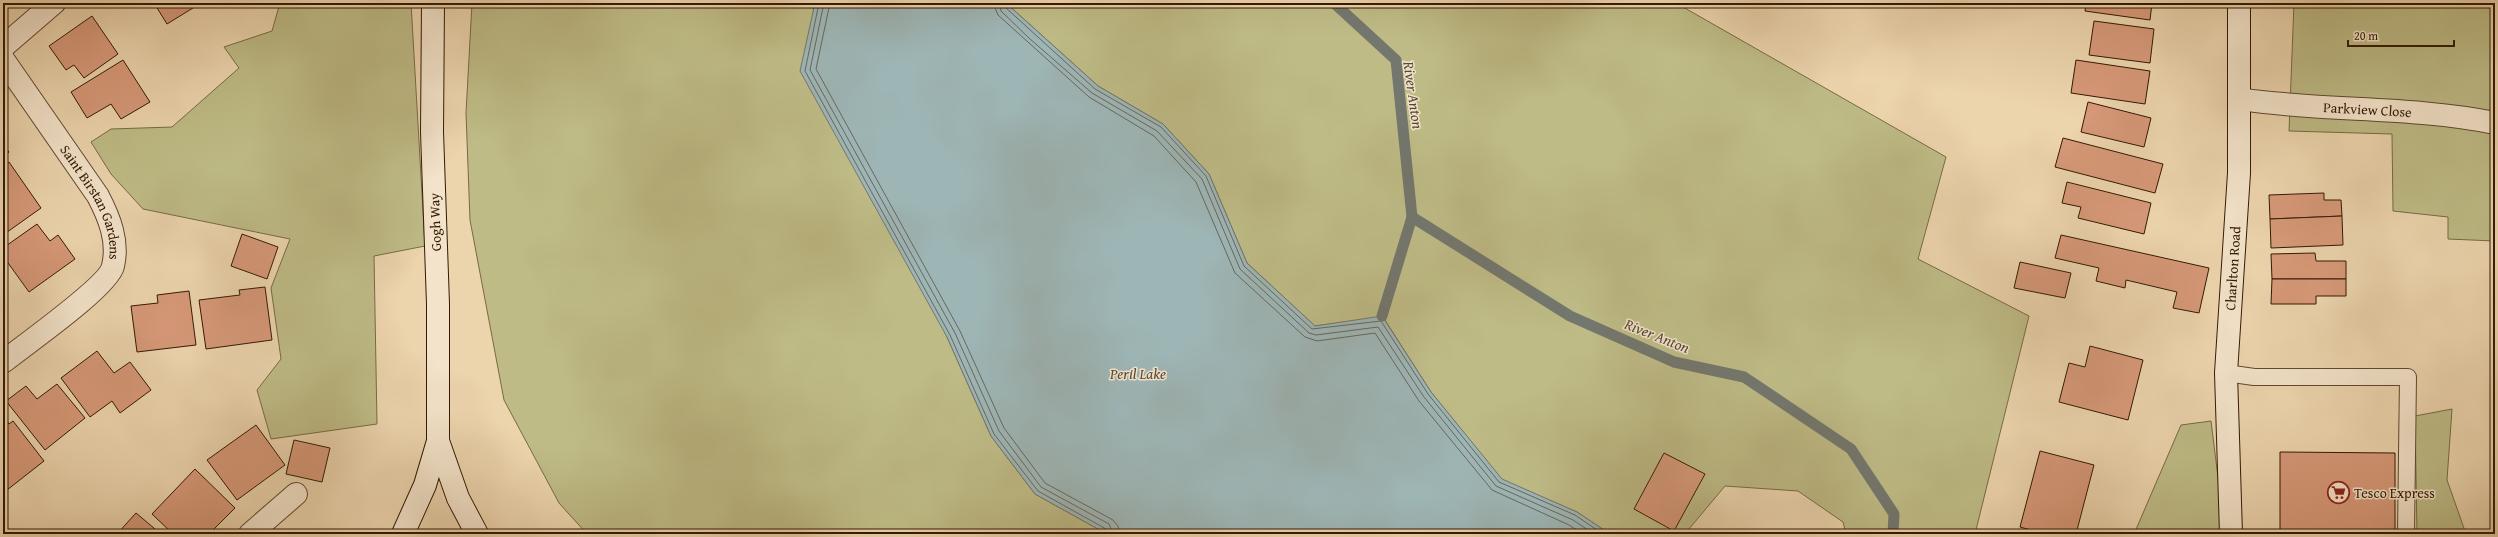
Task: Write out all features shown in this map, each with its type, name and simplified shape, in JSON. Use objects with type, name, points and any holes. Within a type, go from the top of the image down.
[{"type":"street","points":[[3,47],[54,3]]},
{"type":"street","name":"Gogh Way","points":[[403,534],[425,485],[438,441],[438,304],[432,132],[433,3]]},
{"type":"street","name":"Charlton Road","points":[[2231,534],[2226,373],[2234,267],[2240,99],[2239,3]]},
{"type":"street","name":"Saint Birstan Gardens","points":[[3,59],[98,196],[110,219],[115,243],[113,267],[98,287],[3,362]]},
{"type":"street","name":"Parkview Close","points":[[2240,99],[2287,106],[2466,117],[2495,123]]},
{"type":"street","name":"Gogh Way","points":[[438,441],[458,498],[477,534]]},
{"type":"street","points":[[250,534],[296,494]]},
{"type":"lane","points":[[2226,373],[2254,377],[2408,377],[2406,534]]},
{"type":"shaded area","points":[[280,3],[411,3],[425,246],[374,256],[377,424],[271,439],[257,390],[281,359],[271,288],[290,239],[143,209],[111,174],[91,142],[111,129],[172,127],[239,68],[224,47],[272,31]]},
{"type":"shaded area","points":[[472,3],[815,3],[813,9],[947,337],[991,436],[1035,494],[1107,534],[587,534],[559,503],[504,400],[470,220],[466,113]]},
{"type":"shaded area","points":[[1006,3],[1676,3],[1946,157],[1918,259],[2029,316],[1975,534],[1846,534],[1843,522],[1798,491],[1725,486],[1689,529],[1688,534],[1610,534],[1577,512],[1502,480],[1431,392],[1383,317],[1315,326],[1247,263],[1209,174],[1163,124],[1098,86]]},
{"type":"shaded area","points":[[2294,3],[2495,3],[2495,241],[2448,239],[2448,217],[2393,211],[2392,134],[2289,131]]},
{"type":"shaded area","points":[[2452,409],[2447,480],[2466,534],[2417,534],[2415,416]]},
{"type":"shaded area","points":[[2211,421],[2225,534],[2134,534],[2181,425]]},
{"type":"water","name":"Peril Lake","points":[[815,3],[1006,3],[1098,86],[1163,124],[1209,174],[1247,263],[1315,326],[1382,316],[1431,392],[1502,479],[1577,512],[1610,534],[1107,534],[1035,494],[991,436],[947,337],[800,71]]},
{"type":"building","points":[[154,3],[201,3],[167,24]]},
{"type":"building","points":[[2086,3],[2152,3],[2150,20],[2085,11]]},
{"type":"building","points":[[92,16],[118,54],[84,78],[74,65],[66,70],[49,46]]},
{"type":"building","points":[[2094,21],[2154,29],[2150,63],[2089,55]]},
{"type":"building","points":[[123,60],[150,102],[121,119],[111,104],[87,118],[71,92]]},
{"type":"building","points":[[2076,60],[2150,71],[2145,104],[2071,93]]},
{"type":"building","points":[[2088,102],[2151,118],[2144,147],[2081,132]]},
{"type":"building","points":[[2063,138],[2163,164],[2155,193],[2055,167]]},
{"type":"building","points":[[3,145],[9,152],[3,157]]},
{"type":"building","points":[[9,162],[41,208],[3,235],[3,166]]},
{"type":"building","points":[[2067,182],[2151,203],[2144,234],[2078,218],[2081,207],[2062,203]]},
{"type":"building","points":[[2324,193],[2324,200],[2341,200],[2342,216],[2270,219],[2269,195]]},
{"type":"building","points":[[2342,216],[2343,245],[2271,248],[2270,219]]},
{"type":"building","points":[[37,224],[50,241],[58,235],[75,259],[29,292],[3,256],[3,248]]},
{"type":"building","points":[[242,234],[278,247],[267,279],[231,266]]},
{"type":"building","points":[[2061,235],[2209,268],[2199,313],[2173,308],[2177,292],[2126,280],[2125,288],[2096,281],[2099,268],[2055,258]]},
{"type":"building","points":[[2315,253],[2316,261],[2346,261],[2346,279],[2272,279],[2271,254]]},
{"type":"building","points":[[2020,262],[2071,273],[2065,298],[2014,288]]},
{"type":"building","points":[[2272,279],[2346,279],[2346,296],[2316,296],[2316,304],[2271,304]]},
{"type":"building","points":[[265,287],[272,340],[206,349],[199,300],[240,295],[239,290]]},
{"type":"building","points":[[189,291],[196,345],[137,352],[131,306],[158,303],[157,295]]},
{"type":"building","points":[[2090,346],[2143,360],[2128,420],[2059,402],[2069,363],[2085,367]]},
{"type":"building","points":[[97,351],[114,373],[130,362],[151,390],[120,413],[112,401],[90,417],[61,378]]},
{"type":"building","points":[[57,384],[85,418],[45,450],[6,401],[26,386],[37,399]]},
{"type":"building","points":[[6,419],[9,424],[13,421],[44,461],[7,490],[3,485],[3,421]]},
{"type":"building","points":[[256,425],[285,465],[237,500],[207,460]]},
{"type":"building","points":[[294,440],[330,448],[322,482],[286,474]]},
{"type":"building","points":[[2040,451],[2094,465],[2076,534],[2045,534],[2020,527]]},
{"type":"building","name":"Tesco Express","points":[[2280,452],[2395,453],[2395,534],[2280,534]]},
{"type":"building","points":[[1664,453],[1705,474],[1674,531],[1634,509]]},
{"type":"building","points":[[195,469],[235,508],[209,534],[173,534],[152,514]]},
{"type":"building","points":[[136,513],[161,534],[117,534]]},
{"type":"waterway","name":"River Anton","points":[[1334,3],[1396,60],[1412,217],[1382,316]]},
{"type":"waterway","name":"River Anton","points":[[1412,217],[1570,316],[1674,362],[1744,377],[1851,449],[1894,514],[1893,534]]},
{"type":"place","name":"Tesco Express","points":[[2338,493]]}]
